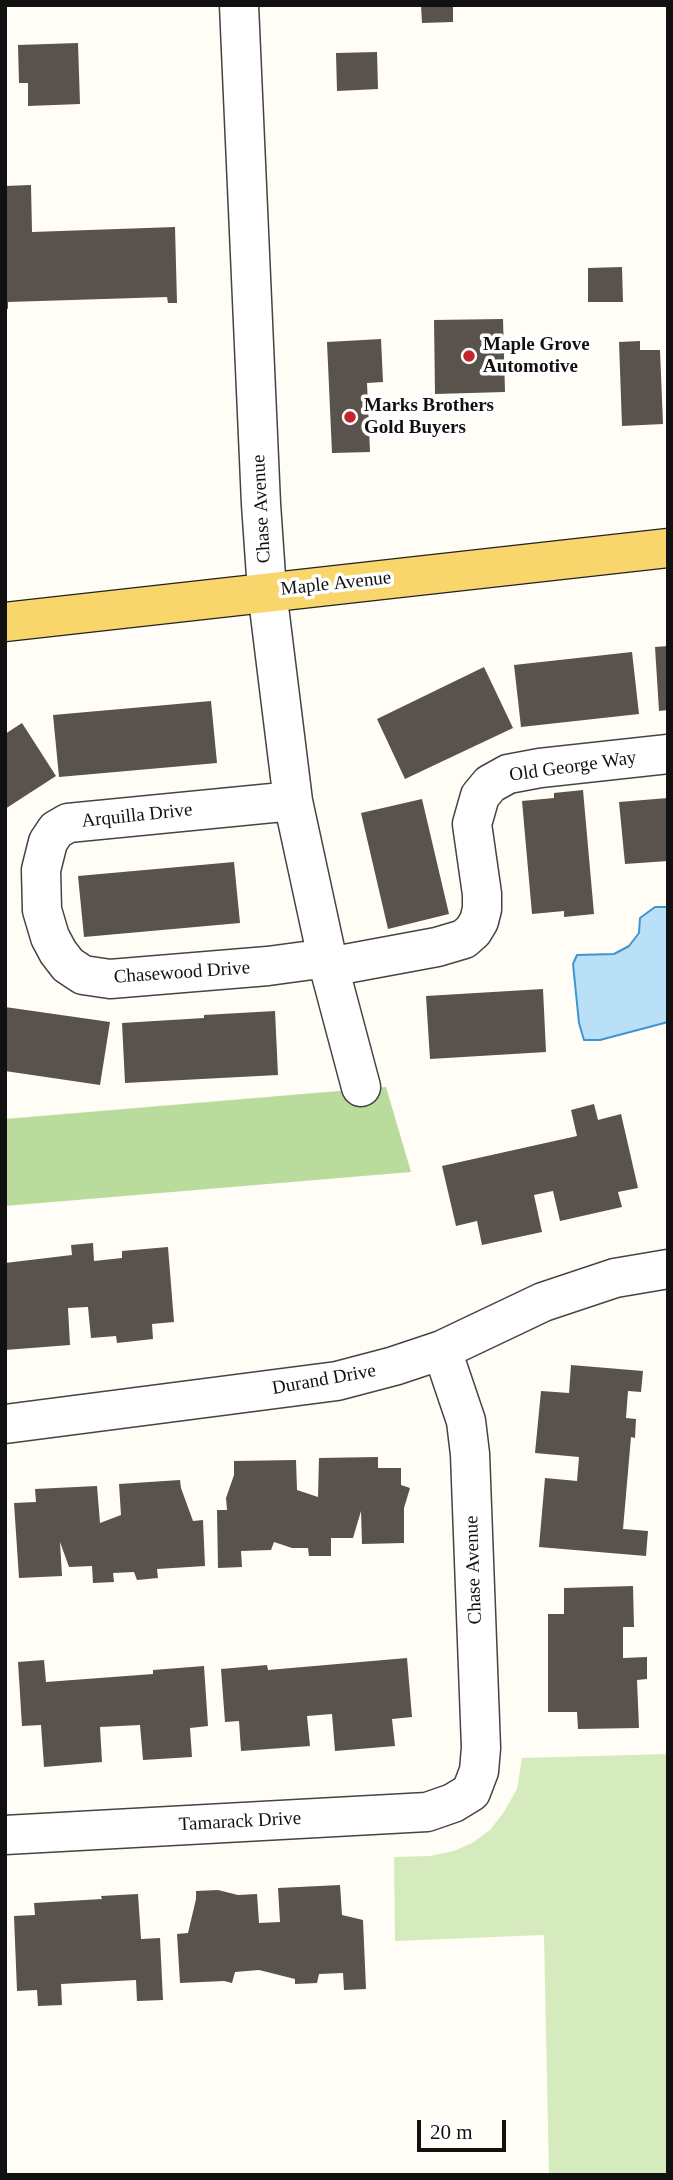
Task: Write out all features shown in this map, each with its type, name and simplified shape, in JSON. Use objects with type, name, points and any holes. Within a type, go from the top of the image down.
[{"type":"main road","name":"Maple Avenue","points":[[5,622],[668,548]]},
{"type":"street","name":"Chase Avenue","points":[[239,5],[267,592],[293,801],[328,962],[361,1087]]},
{"type":"street","name":"Old George Way","points":[[328,962],[438,947],[464,939],[473,930],[479,921],[482,894],[472,824],[480,796],[490,784],[508,774],[529,770],[668,754]]},
{"type":"street","name":"Arquilla Drive","points":[[42,900],[41,870],[48,842],[56,831],[68,822],[293,801]]},
{"type":"street","name":"Chasewood Drive","points":[[42,900],[50,937],[68,965],[83,975],[110,979],[328,962]]},
{"type":"street","name":"Durand Drive","points":[[5,1424],[337,1381],[442,1350],[543,1302],[615,1278],[668,1269]]},
{"type":"street","name":"Chase Avenue","points":[[442,1350],[466,1421],[470,1454],[481,1748],[479,1771],[471,1791]]},
{"type":"street","name":"Tamarack Drive","points":[[5,1835],[427,1812],[453,1803],[471,1791]]},
{"type":"green space","points":[[386,1087],[411,1172],[5,1206],[5,1119]]},
{"type":"green space","points":[[668,1754],[668,2175],[549,2175],[544,1935],[395,1941],[394,1857],[430,1856],[454,1851],[472,1843],[490,1830],[517,1789],[522,1758]]},
{"type":"water","points":[[655,907],[668,907],[668,1022],[600,1040],[584,1040],[579,1023],[573,964],[577,955],[614,954],[629,946],[639,933],[640,918]]},
{"type":"building","points":[[421,5],[453,5],[453,22],[422,23]]},
{"type":"building","points":[[78,43],[80,104],[28,106],[28,83],[19,83],[18,45]]},
{"type":"building","points":[[377,52],[378,89],[337,91],[336,53]]},
{"type":"building","points":[[31,185],[32,232],[175,227],[177,303],[168,303],[167,297],[8,302],[8,309],[5,309],[5,186]]},
{"type":"building","points":[[622,267],[623,302],[588,302],[588,268]]},
{"type":"building","name":"Maple Grove Automotive","points":[[503,319],[505,392],[435,394],[434,320]]},
{"type":"building","name":"Marks Brothers Gold Buyers","points":[[381,339],[383,382],[367,383],[370,452],[332,453],[327,342]]},
{"type":"building","points":[[640,341],[640,350],[660,350],[663,424],[622,426],[619,342]]},
{"type":"building","points":[[668,646],[668,710],[659,711],[655,647]]},
{"type":"building","points":[[632,652],[639,714],[521,727],[514,665]]},
{"type":"building","points":[[484,667],[513,728],[405,779],[377,719]]},
{"type":"building","points":[[211,701],[217,763],[59,777],[53,715]]},
{"type":"building","points":[[22,723],[56,776],[5,809],[5,734]]},
{"type":"building","points":[[583,790],[594,914],[564,917],[564,911],[532,914],[522,801],[554,798],[554,793]]},
{"type":"building","points":[[668,798],[668,861],[625,864],[619,802]]},
{"type":"building","points":[[422,799],[449,914],[388,929],[361,813]]},
{"type":"building","points":[[234,862],[240,923],[84,937],[78,876]]},
{"type":"building","points":[[543,989],[546,1052],[430,1059],[426,996]]},
{"type":"building","points":[[5,1007],[110,1022],[100,1085],[5,1071]]},
{"type":"building","points":[[275,1011],[278,1075],[125,1083],[122,1023]]},
{"type":"building","points":[[594,1104],[598,1120],[621,1114],[638,1188],[618,1192],[622,1207],[560,1221],[553,1191],[534,1195],[542,1232],[482,1245],[477,1221],[456,1226],[442,1166],[577,1136],[571,1110]]},
{"type":"building","points":[[93,1243],[94,1261],[122,1258],[122,1251],[168,1247],[174,1322],[152,1324],[153,1339],[117,1343],[116,1336],[91,1338],[88,1307],[68,1308],[70,1345],[5,1350],[5,1263],[72,1255],[71,1245]]},
{"type":"building","points":[[571,1365],[643,1371],[641,1392],[628,1391],[626,1418],[636,1419],[635,1438],[631,1437],[623,1529],[648,1531],[646,1556],[539,1547],[545,1478],[577,1481],[579,1457],[535,1453],[541,1391],[569,1393]]},
{"type":"building","points":[[378,1457],[378,1468],[401,1468],[401,1485],[410,1488],[404,1508],[404,1543],[362,1544],[361,1511],[353,1538],[331,1538],[331,1556],[309,1556],[308,1548],[292,1548],[274,1542],[271,1550],[241,1551],[242,1567],[218,1568],[217,1510],[227,1510],[226,1498],[234,1475],[234,1461],[296,1460],[297,1490],[318,1497],[319,1458]]},
{"type":"building","points":[[180,1480],[193,1521],[203,1520],[205,1566],[157,1569],[158,1578],[137,1580],[134,1572],[113,1573],[114,1582],[93,1583],[92,1566],[69,1567],[60,1542],[62,1576],[19,1578],[14,1503],[36,1502],[35,1489],[97,1486],[100,1523],[121,1515],[119,1484]]},
{"type":"building","points":[[633,1586],[634,1627],[623,1627],[623,1658],[647,1657],[647,1679],[637,1680],[639,1728],[578,1729],[577,1712],[548,1712],[548,1614],[564,1614],[564,1588]]},
{"type":"building","points":[[407,1658],[412,1717],[392,1719],[395,1746],[335,1751],[332,1714],[307,1716],[310,1746],[241,1751],[239,1721],[225,1722],[221,1669],[267,1665],[268,1670]]},
{"type":"building","points":[[44,1660],[46,1682],[153,1674],[153,1670],[204,1666],[208,1726],[190,1728],[192,1757],[143,1760],[140,1725],[100,1727],[102,1762],[44,1767],[41,1725],[22,1726],[18,1662]]},
{"type":"building","points":[[340,1885],[342,1915],[363,1920],[366,1989],[344,1990],[343,1973],[319,1974],[317,1983],[295,1984],[295,1979],[259,1970],[235,1972],[232,1983],[180,1983],[177,1934],[188,1933],[196,1891],[257,1894],[259,1923],[280,1922],[278,1888]]},
{"type":"building","points":[[138,1894],[141,1939],[160,1938],[163,2000],[137,2001],[136,1980],[61,1984],[62,2005],[38,2006],[37,1990],[17,1991],[14,1916],[35,1915],[34,1903]]},
{"type":"place","name":"Maple Grove Automotive","points":[[469,356]]},
{"type":"place","name":"Marks Brothers Gold Buyers","points":[[350,417]]}]
